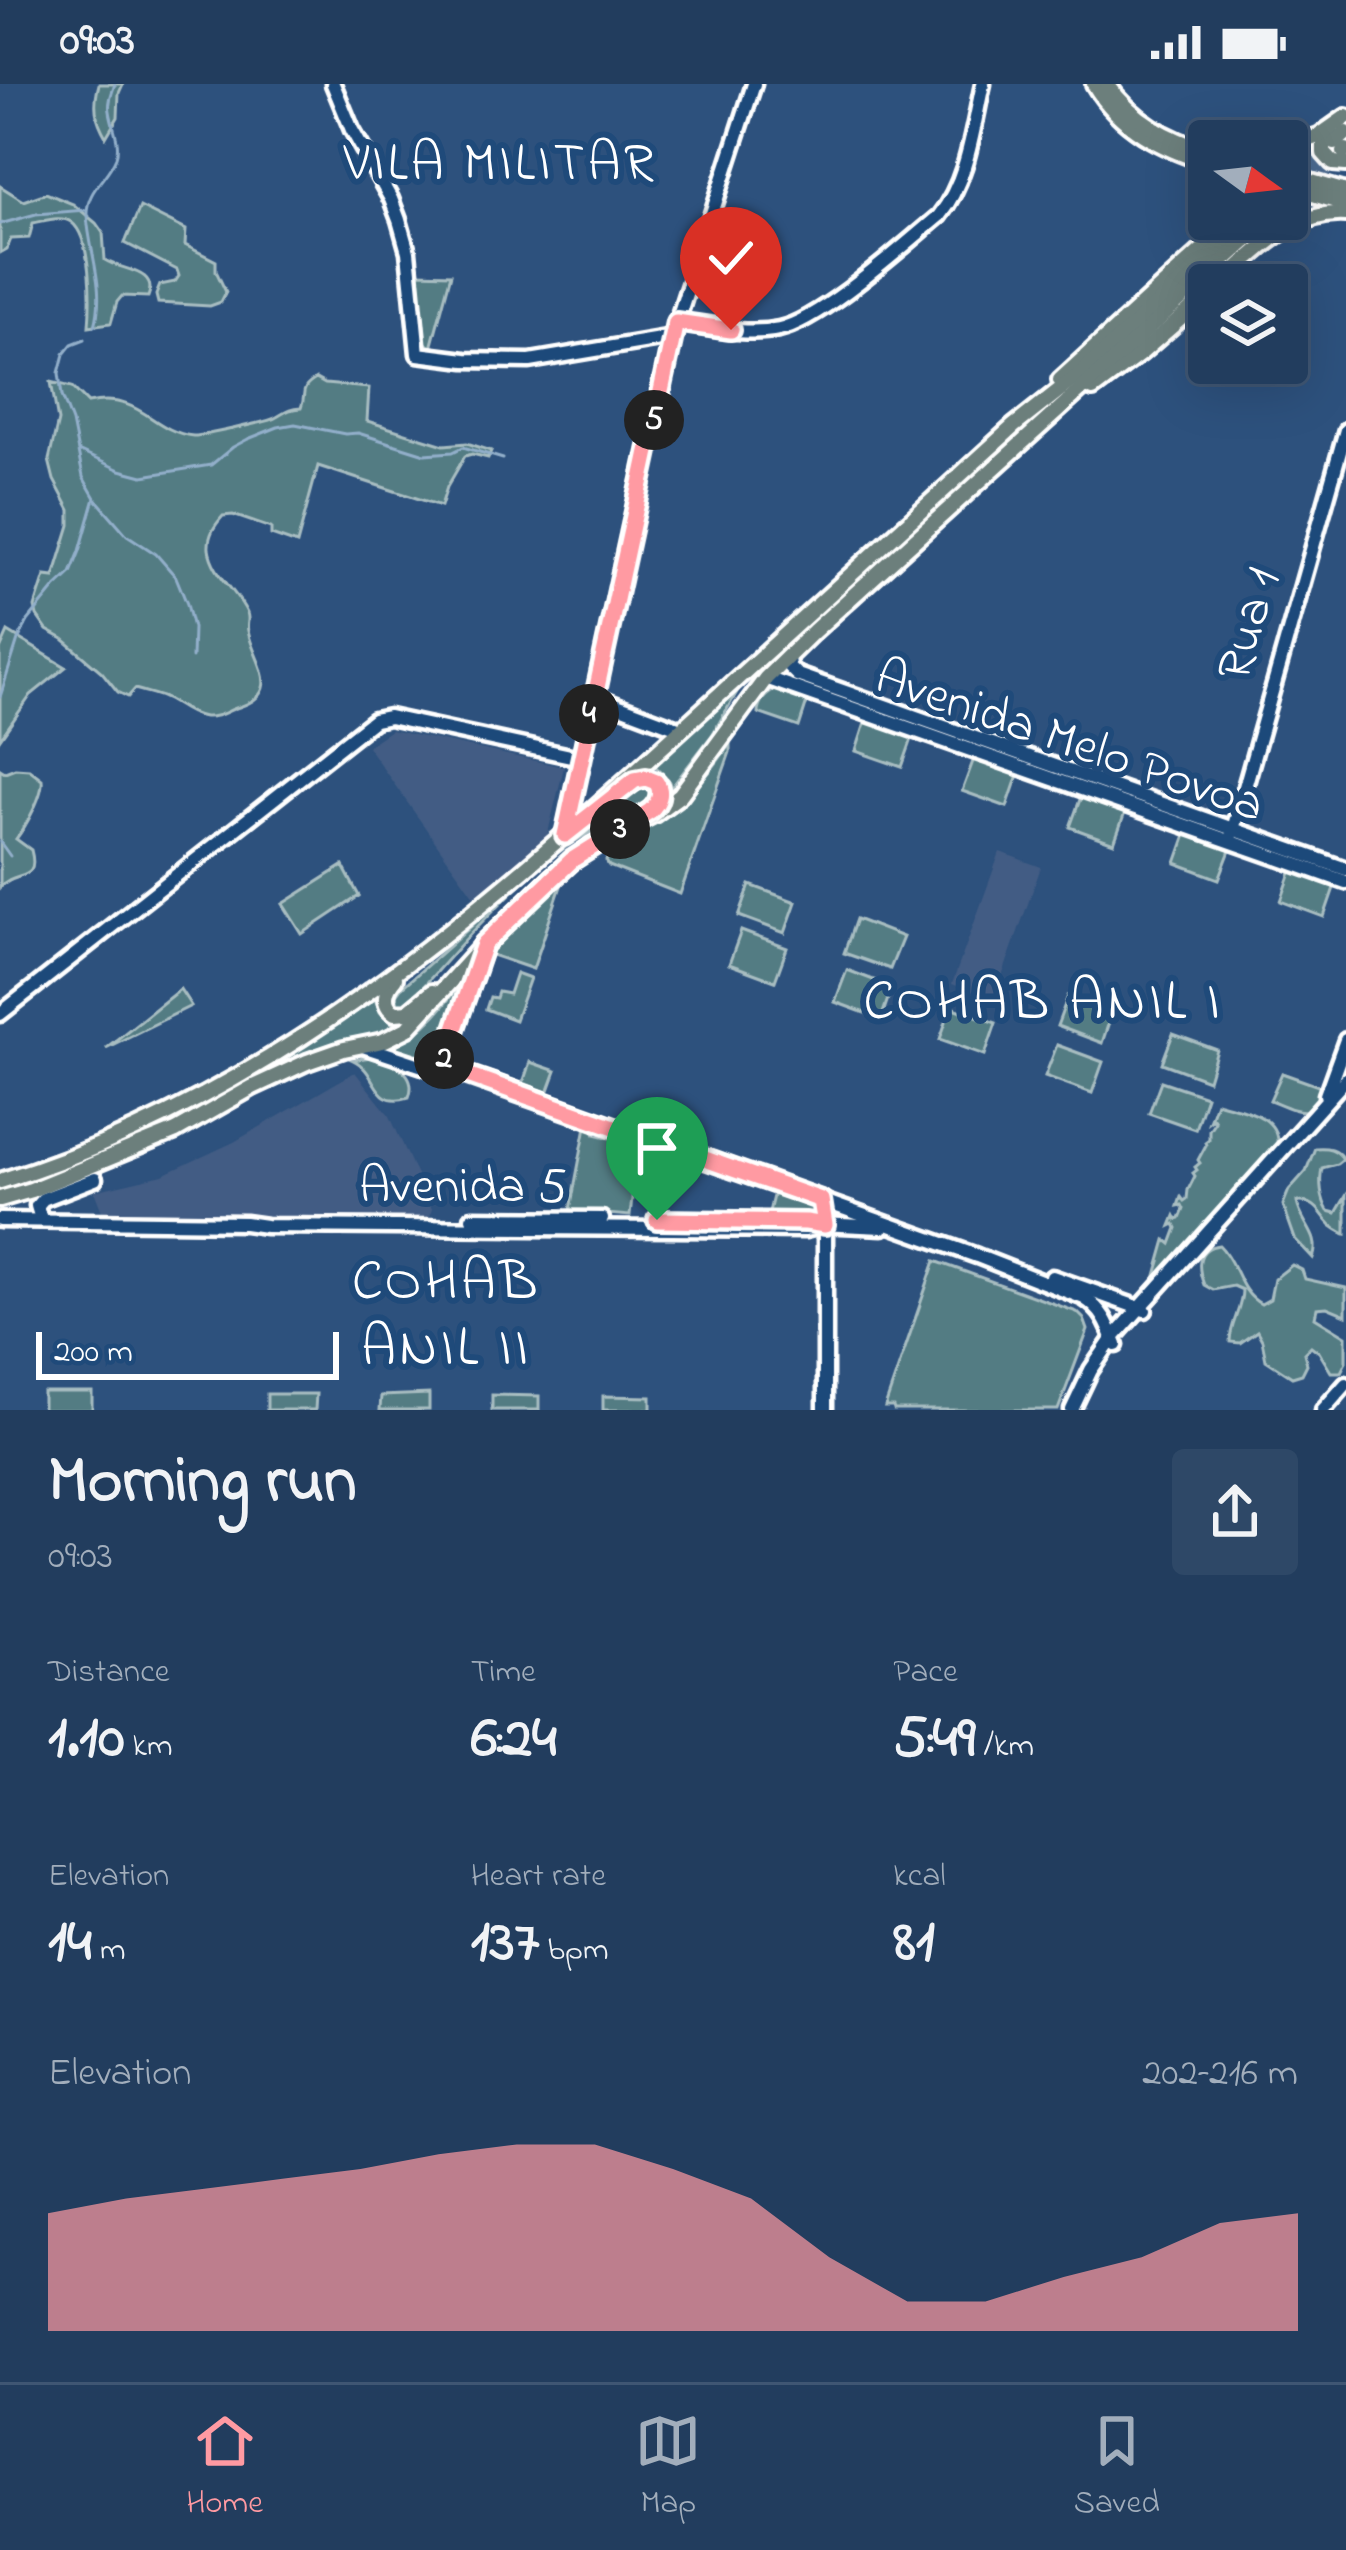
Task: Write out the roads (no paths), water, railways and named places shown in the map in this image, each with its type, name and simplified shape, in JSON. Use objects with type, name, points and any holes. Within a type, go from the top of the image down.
[{"type":"main road","points":[[1094,84],[1111,109],[1143,136],[1188,156]]},
{"type":"main road","points":[[1107,84],[1146,124],[1188,145]]},
{"type":"main road","points":[[1308,141],[1343,141]]},
{"type":"main road","points":[[1308,181],[1346,192]]},
{"type":"main road","points":[[1308,192],[1346,204]]},
{"type":"main road","points":[[1243,264],[1280,232],[1310,217],[1346,214]]},
{"type":"main road","points":[[590,813],[635,780],[656,782],[660,795],[653,808],[572,860],[412,1010],[395,1013],[387,1005],[386,992],[411,962],[590,813],[1213,240]]},
{"type":"main road","points":[[1014,426],[1240,240]]},
{"type":"main road","points":[[613,833],[654,814],[680,795],[766,678],[1242,240]]},
{"type":"main road","points":[[1257,252],[1267,240]]},
{"type":"main road","points":[[1044,422],[1127,364],[1188,312]]},
{"type":"main road","points":[[0,1199],[176,1131],[307,1062],[389,1039],[407,1029],[484,944]]},
{"type":"main road","points":[[0,1181],[115,1138],[208,1092],[411,962]]},
{"type":"street","points":[[333,84],[399,220],[408,252],[418,354],[530,361],[672,337]]},
{"type":"street","points":[[565,835],[672,337],[754,84]]},
{"type":"street","points":[[676,322],[759,332],[783,329],[806,319],[852,286],[949,203],[983,84]]},
{"type":"street","name":"Rua 1","points":[[1232,836],[1346,430]]},
{"type":"street","name":"Avenida Melo Povoa","points":[[788,657],[797,675],[1346,882]]},
{"type":"street","name":"Avenida Melo Povoa","points":[[766,678],[1232,836],[1346,869]]},
{"type":"street","points":[[593,695],[681,729]]},
{"type":"street","points":[[0,1014],[374,720],[389,717],[580,758]]},
{"type":"street","points":[[442,1066],[484,944]]},
{"type":"street","points":[[426,1067],[463,1006]]},
{"type":"street","points":[[1318,1110],[1346,1040]]},
{"type":"street","points":[[363,1046],[426,1067],[442,1066],[977,1256],[1096,1306],[1114,1341]]},
{"type":"street","points":[[1144,1309],[1346,1079]]},
{"type":"street","points":[[1076,1410],[1091,1370],[1114,1341],[1346,1089]]},
{"type":"street","points":[[41,1219],[37,1206],[43,1198],[95,1179]]},
{"type":"street","points":[[821,1200],[825,1410]]},
{"type":"street","name":"Avenida 5","points":[[0,1220],[266,1226],[897,1227]]},
{"type":"street","points":[[977,1256],[1144,1309]]},
{"type":"street","points":[[1323,1410],[1346,1384]]},
{"type":"waterway","points":[[95,326],[98,283],[87,215],[94,191],[116,157],[110,108],[115,84]]},
{"type":"waterway","points":[[0,224],[36,214],[86,210]]},
{"type":"waterway","points":[[85,339],[64,354],[59,373],[83,477],[127,535],[156,554],[176,577],[193,628],[192,658]]},
{"type":"waterway","points":[[78,451],[143,476],[211,465],[248,439],[295,424],[358,433],[425,454],[463,447],[503,459]]},
{"type":"waterway","points":[[0,697],[28,621],[71,573],[95,498]]},
{"type":"waterway","points":[[0,842],[10,856]]},
{"type":"tunnel","points":[[1308,167],[1331,146]]},
{"type":"tunnel","points":[[1308,184],[1341,154]]},
{"type":"district","name":"VILA MILITAR","points":[[500,166]]},
{"type":"district","name":"COHAB ANIL I","points":[[1043,1004]]},
{"type":"district","name":"COHAB ANIL II","points":[[446,1317]]}]
